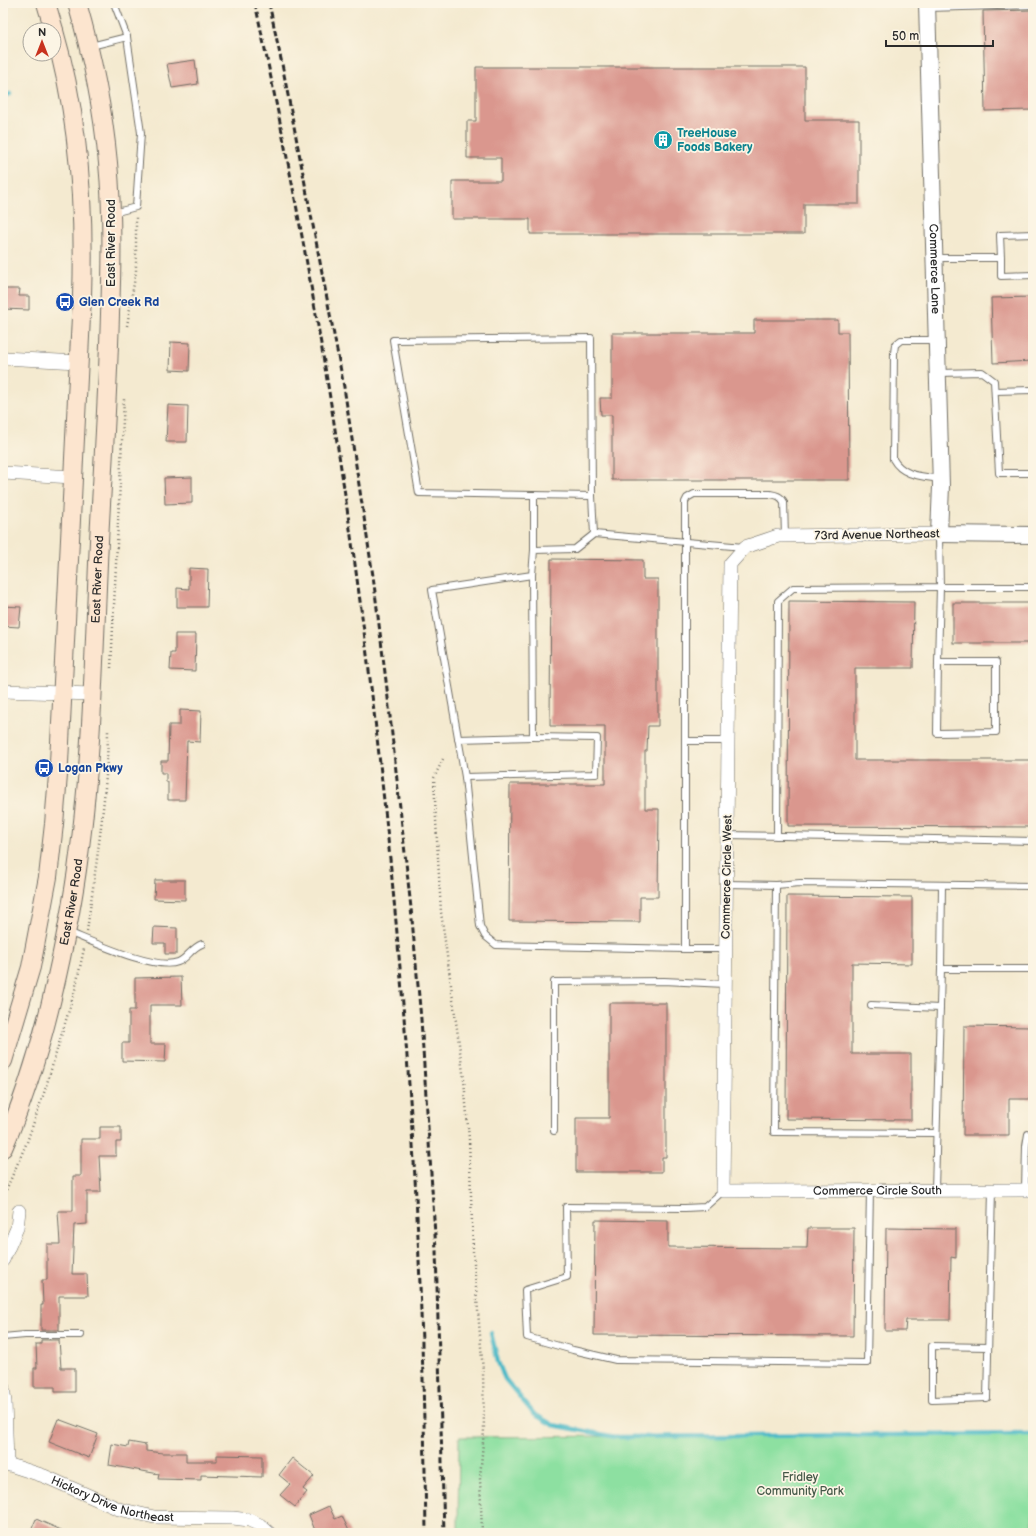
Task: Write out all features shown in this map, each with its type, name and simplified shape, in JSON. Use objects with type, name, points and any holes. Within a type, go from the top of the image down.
[{"type":"main road","points":[[46,3],[52,22]]},
{"type":"main road","name":"East River Road","points":[[3,1148],[28,1082],[45,1024],[74,893],[80,851],[92,694],[109,348],[112,214],[108,160],[100,102],[77,3]]},
{"type":"main road","points":[[3,1061],[31,967],[48,877],[60,763],[73,477],[71,362],[83,261],[81,180],[62,61]]},
{"type":"street","name":"Commerce Lane","points":[[927,6],[940,480],[939,534]]},
{"type":"street","points":[[3,359],[71,362]]},
{"type":"street","points":[[3,473],[73,477]]},
{"type":"street","name":"73rd Avenue Northeast","points":[[745,547],[778,536],[939,534],[1033,535]]},
{"type":"street","name":"Commerce Circle West","points":[[723,1190],[730,564],[745,547]]},
{"type":"street","points":[[3,691],[92,694]]},
{"type":"street","name":"Commerce Circle South","points":[[723,1190],[1029,1190]]},
{"type":"street","points":[[3,1260],[17,1228],[19,1211]]},
{"type":"street","points":[[3,1388],[5,1402],[5,1464]]},
{"type":"street","name":"Hickory Drive Northeast","points":[[5,1464],[44,1476],[119,1509],[154,1517],[233,1518],[249,1520],[260,1525],[269,1533]]},
{"type":"lane","points":[[112,214],[136,207],[141,132],[127,37],[114,3]]},
{"type":"lane","points":[[927,6],[1033,5]]},
{"type":"lane","points":[[88,46],[127,37]]},
{"type":"lane","points":[[1033,234],[1000,235],[1001,276],[1033,275]]},
{"type":"lane","points":[[934,258],[1001,258]]},
{"type":"lane","points":[[592,496],[419,493],[393,340],[591,338],[592,496],[594,534]]},
{"type":"lane","points":[[936,340],[901,340],[895,345],[893,460],[904,472],[940,480]]},
{"type":"lane","points":[[937,374],[982,372],[994,381],[999,473],[1033,473]]},
{"type":"lane","points":[[995,391],[1033,390]]},
{"type":"lane","points":[[685,949],[686,498],[694,494],[770,494],[779,496],[784,502],[785,536]]},
{"type":"lane","points":[[533,737],[532,575],[534,550],[534,495]]},
{"type":"lane","points":[[534,550],[575,548],[594,534],[745,547]]},
{"type":"lane","points":[[938,662],[996,662],[996,732],[937,733],[938,662],[940,587],[939,534]]},
{"type":"lane","points":[[532,575],[432,590],[465,777],[480,926],[485,936],[496,945],[726,949]]},
{"type":"lane","points":[[777,836],[778,601],[793,588],[1033,588]]},
{"type":"lane","points":[[458,739],[533,737],[597,738],[596,774],[465,777]]},
{"type":"lane","points":[[685,741],[728,741]]},
{"type":"lane","points":[[727,835],[1033,840]]},
{"type":"lane","points":[[726,884],[776,885],[800,883],[1033,886]]},
{"type":"lane","points":[[776,885],[774,1132],[936,1133]]},
{"type":"lane","points":[[935,1190],[942,885]]},
{"type":"lane","points":[[66,931],[122,952],[146,960],[162,963],[178,962],[195,946],[202,944]]},
{"type":"lane","points":[[941,969],[1033,970]]},
{"type":"lane","points":[[554,1130],[554,982],[664,981],[725,984]]},
{"type":"lane","points":[[871,1006],[940,1008]]},
{"type":"lane","points":[[1029,1190],[1026,1146],[1028,1134],[1033,1134]]},
{"type":"lane","points":[[723,1190],[705,1207],[566,1207],[568,1277],[525,1290],[527,1337],[616,1360],[867,1363],[870,1190]]},
{"type":"lane","points":[[988,1347],[932,1346],[932,1400],[987,1398],[992,1190]]},
{"type":"lane","points":[[3,1337],[25,1335],[81,1335]]},
{"type":"path","points":[[443,759],[434,778],[436,824],[441,912],[464,1080],[469,1139],[473,1251],[483,1371],[484,1430],[480,1478],[482,1533]]},
{"type":"green space","name":"Fridley Community Park","points":[[1033,1434],[1033,1533],[458,1533],[459,1437]]},
{"type":"building","points":[[1033,10],[1033,110],[985,111],[983,11]]},
{"type":"building","points":[[195,60],[198,84],[172,88],[167,64]]},
{"type":"building","name":"TreeHouse Foods Bakery","points":[[476,67],[805,67],[805,120],[859,120],[859,204],[804,204],[804,234],[530,234],[530,219],[452,219],[452,181],[501,181],[501,158],[467,158],[467,121],[476,121]]},
{"type":"building","points":[[3,289],[20,289],[19,296],[29,296],[29,310],[3,309]]},
{"type":"building","points":[[1033,297],[1033,361],[993,363],[991,298]]},
{"type":"building","points":[[754,320],[838,320],[838,332],[848,332],[849,480],[612,480],[612,415],[601,415],[600,398],[612,398],[612,333],[754,333]]},
{"type":"building","points":[[171,342],[190,343],[189,371],[170,370]]},
{"type":"building","points":[[168,405],[188,406],[187,442],[166,442]]},
{"type":"building","points":[[192,477],[192,503],[165,504],[164,478]]},
{"type":"building","points":[[551,559],[643,560],[643,579],[658,579],[658,726],[648,726],[647,751],[645,751],[645,809],[659,809],[658,897],[640,897],[640,922],[509,921],[510,784],[605,784],[605,726],[550,726]]},
{"type":"building","points":[[189,568],[208,569],[207,607],[177,607],[177,588],[189,589]]},
{"type":"building","points":[[789,601],[914,602],[913,668],[855,668],[855,760],[1033,760],[1033,827],[788,826]]},
{"type":"building","points":[[953,603],[1033,603],[1033,643],[953,643]]},
{"type":"building","points":[[3,606],[21,607],[19,627],[3,626]]},
{"type":"building","points":[[175,634],[196,634],[195,671],[170,670],[171,653],[175,653]]},
{"type":"building","points":[[180,710],[201,711],[200,742],[187,741],[185,800],[168,800],[168,782],[166,782],[166,773],[161,773],[161,761],[168,761],[169,725],[180,725]]},
{"type":"building","points":[[155,880],[185,880],[185,900],[154,899]]},
{"type":"building","points":[[787,896],[912,897],[912,964],[852,963],[852,1054],[911,1054],[911,1120],[786,1119]]},
{"type":"building","points":[[154,927],[177,928],[177,954],[165,954],[165,943],[153,943]]},
{"type":"building","points":[[181,977],[182,1005],[150,1005],[150,1044],[166,1044],[165,1062],[122,1061],[122,1043],[129,1043],[129,1010],[135,1010],[135,978]]},
{"type":"building","points":[[609,1003],[666,1003],[666,1157],[662,1157],[662,1172],[576,1172],[576,1118],[609,1118]]},
{"type":"building","points":[[964,1026],[1033,1027],[1033,1099],[1009,1099],[1009,1135],[963,1135]]},
{"type":"building","points":[[100,1127],[121,1127],[121,1142],[116,1142],[116,1156],[99,1156],[101,1192],[87,1192],[87,1224],[74,1225],[72,1274],[87,1274],[88,1296],[59,1296],[59,1330],[41,1330],[41,1305],[43,1305],[42,1280],[47,1280],[47,1244],[60,1244],[58,1211],[73,1211],[73,1176],[81,1176],[81,1139],[100,1139]]},
{"type":"building","points":[[595,1220],[668,1221],[668,1247],[807,1248],[808,1228],[854,1228],[853,1336],[594,1335]]},
{"type":"building","points":[[886,1228],[956,1229],[956,1258],[951,1257],[950,1320],[906,1320],[905,1331],[885,1331]]},
{"type":"building","points":[[41,1340],[59,1340],[61,1368],[75,1368],[75,1392],[55,1392],[55,1387],[34,1387],[34,1368],[37,1368],[36,1344],[41,1344]]},
{"type":"building","points":[[58,1419],[98,1434],[89,1458],[49,1442]]},
{"type":"building","points":[[129,1442],[146,1445],[146,1451],[186,1453],[186,1461],[217,1461],[217,1455],[262,1456],[262,1477],[201,1475],[201,1480],[158,1479],[159,1474],[109,1465],[112,1444],[128,1447]]},
{"type":"building","points":[[292,1458],[314,1476],[303,1489],[307,1492],[295,1507],[280,1495],[290,1484],[279,1475]]},
{"type":"building","points":[[329,1506],[335,1519],[342,1516],[350,1533],[316,1533],[309,1515]]},
{"type":"building","points":[[36,1519],[68,1533],[30,1533]]},
{"type":"waterway","points":[[3,96],[10,94]]},
{"type":"waterway","points":[[491,1333],[498,1362],[505,1379],[534,1414],[553,1425],[616,1437],[1033,1434]]},
{"type":"railway","points":[[255,3],[284,142],[334,423],[355,564],[389,846],[402,988],[418,1231],[422,1332],[426,1533]]},
{"type":"railway","points":[[269,3],[344,387],[373,576],[387,689],[411,908],[421,1019],[436,1250],[444,1533]]},
{"type":"place","name":"TreeHouse Foods Bakery","points":[[663,140]]},
{"type":"place","name":"Glen Creek Rd","points":[[65,302]]},
{"type":"place","name":"Logan Pkwy","points":[[44,768]]}]
